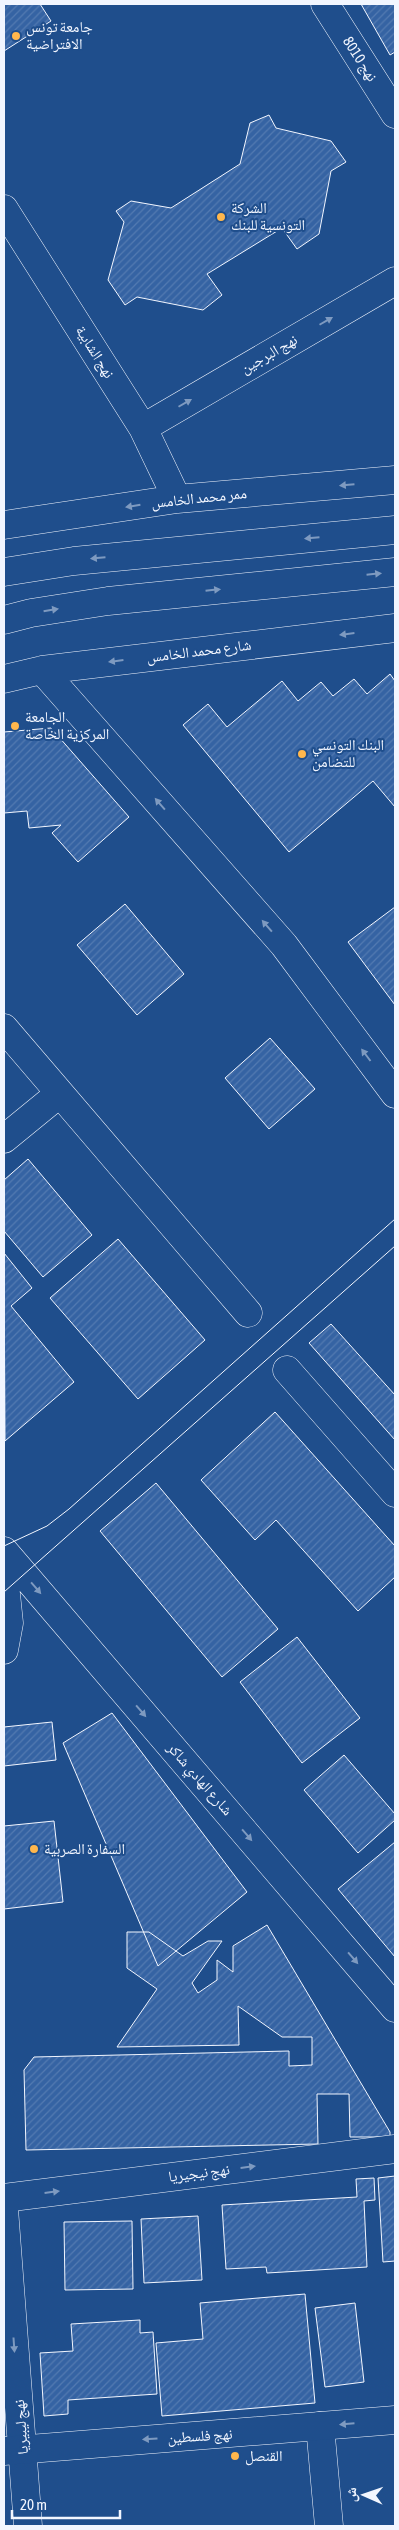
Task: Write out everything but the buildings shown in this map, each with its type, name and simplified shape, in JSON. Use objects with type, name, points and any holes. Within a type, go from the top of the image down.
[{"type":"street","name":"نهج 8010","points":[[325,4],[395,114]]},
{"type":"street","name":"نهج الشابية","points":[[4,208],[143,428],[177,499]]},
{"type":"street","name":"نهج البرجين","points":[[143,428],[395,281]]},
{"type":"street","name":"ممر محمد الخامس","points":[[4,525],[177,499],[395,480]]},
{"type":"street","points":[[4,572],[74,561],[395,530]]},
{"type":"street","points":[[4,620],[31,613],[108,601],[395,572]]},
{"type":"street","name":"شارع محمد الخامس","points":[[4,679],[42,670],[395,628]]},
{"type":"street","points":[[42,670],[284,945],[395,1094]]},
{"type":"street","points":[[4,1028],[248,1314]]},
{"type":"street","points":[[4,1139],[59,1094]]},
{"type":"street","points":[[287,1370],[395,1493]]},
{"type":"street","name":"شارع الهادي شاكر","points":[[4,1551],[395,2008]]},
{"type":"street","points":[[4,1575],[9,1623],[4,1650]]},
{"type":"street","name":"نهج نيجيريا","points":[[4,2198],[395,2149]]},
{"type":"street","name":"نهج ليبيريا","points":[[4,2209],[13,2450],[28,2526]]},
{"type":"street","name":"نهج فلسطين","points":[[13,2450],[395,2420]]},
{"type":"street","points":[[320,2426],[329,2526]]},
{"type":"tram line","points":[[4,1546],[47,1526],[69,1509],[395,1219]]},
{"type":"tram line","points":[[4,1592],[395,1246]]},
{"type":"place","name":"جامعة تونس الافتراضية","points":[[16,36]]},
{"type":"place","name":"الشركة التونسية للبنك","points":[[221,217]]},
{"type":"place","name":"الجامعة المركزية الخاصة","points":[[15,726]]},
{"type":"place","name":"البنك التونسي للتضامن","points":[[302,754]]},
{"type":"place","name":"السفارة الصربية","points":[[34,1849]]},
{"type":"place","name":"القنصل","points":[[235,2456]]}]
